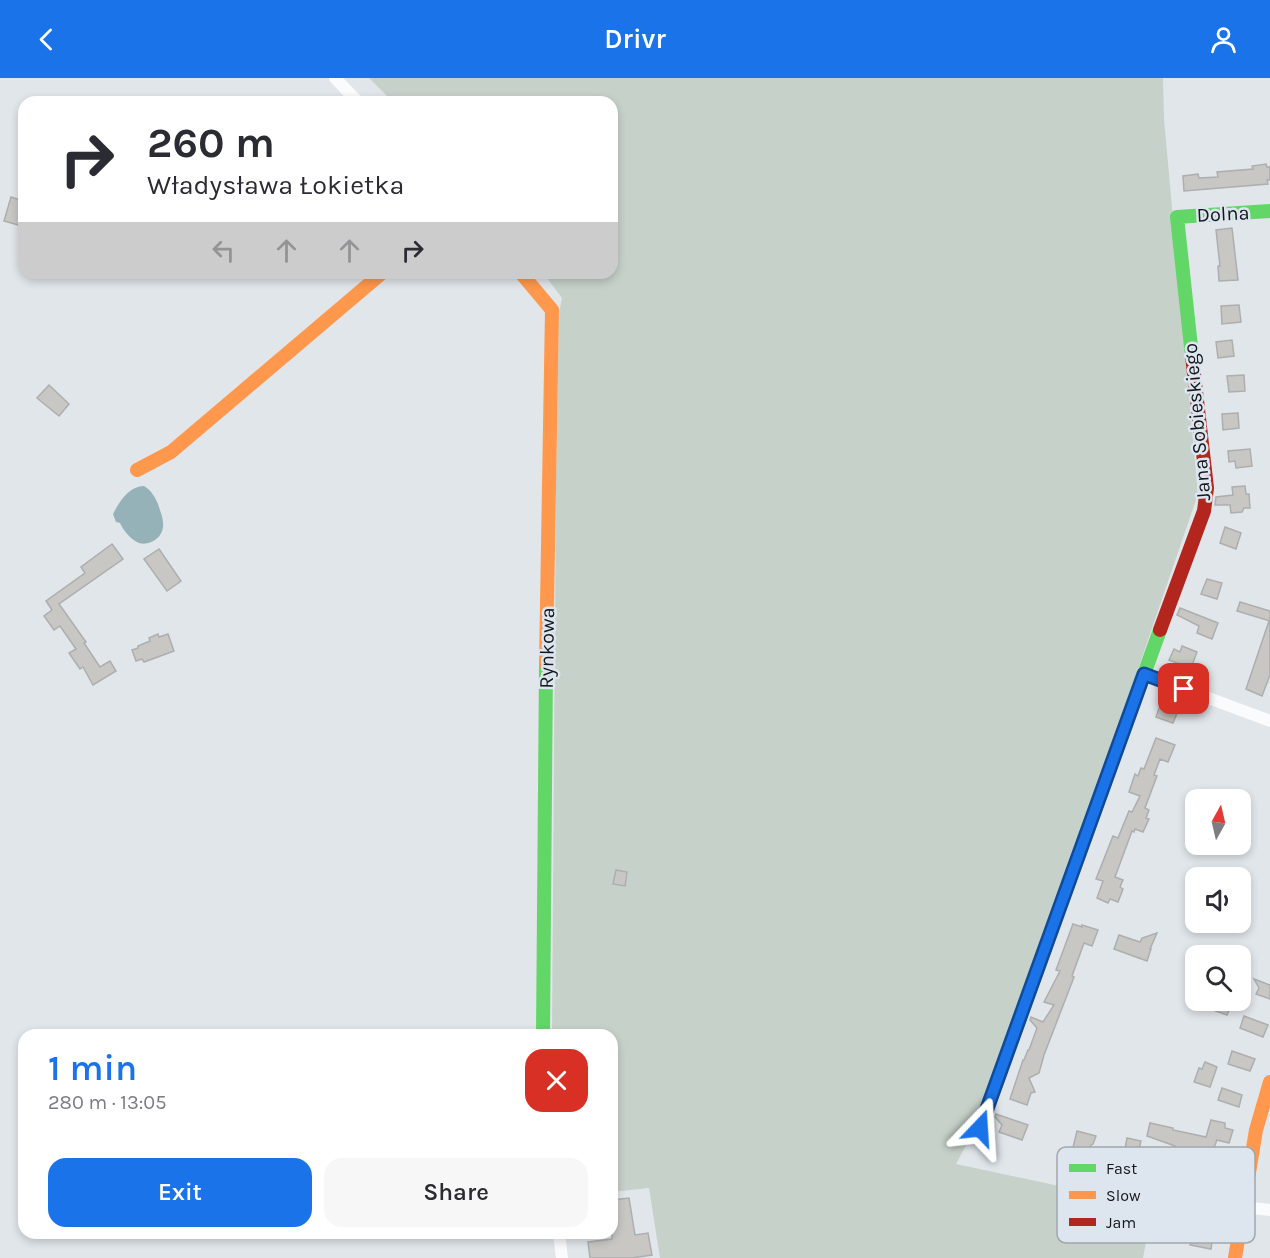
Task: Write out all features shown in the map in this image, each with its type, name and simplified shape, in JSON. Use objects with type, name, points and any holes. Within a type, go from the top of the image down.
[{"type":"street","points":[[335,78],[352,96]]},
{"type":"street","name":"Dolna","points":[[1177,217],[1270,211]]},
{"type":"street","name":"Jana Sobieskiego","points":[[980,1128],[1204,511],[1207,496],[1206,477],[1177,217]]},
{"type":"street","points":[[137,470],[171,452],[375,279]]},
{"type":"street","name":"Rynkowa","points":[[526,279],[552,310],[543,1029]]},
{"type":"street","points":[[1144,674],[1270,721]]},
{"type":"street","points":[[1253,1147],[1270,1082]]},
{"type":"street","points":[[1255,1208],[1270,1210]]},
{"type":"street","points":[[560,1239],[562,1258]]},
{"type":"street","points":[[1235,1258],[1237,1243]]},
{"type":"shaded area","points":[[369,78],[1163,78],[1164,119],[1198,494],[990,1101],[956,1164],[1057,1186],[1057,1243],[1146,1243],[1143,1258],[660,1258],[649,1188],[618,1191],[618,1029],[552,1029],[556,480],[559,313],[562,298],[548,279],[618,279],[618,96],[387,96]]},
{"type":"water","points":[[144,486],[156,499],[163,524],[158,538],[143,544],[136,542],[125,532],[120,523],[116,522],[113,514],[129,492]]},
{"type":"building","points":[[1266,164],[1270,167],[1268,184],[1184,191],[1183,176],[1198,174],[1199,178],[1218,177],[1217,172],[1253,169],[1252,166]]},
{"type":"building","points":[[11,197],[18,199],[18,225],[4,221]]},
{"type":"building","points":[[1232,228],[1238,280],[1219,281],[1218,266],[1220,266],[1216,230]]},
{"type":"building","points":[[1239,305],[1241,322],[1222,324],[1221,306]]},
{"type":"building","points":[[1232,340],[1234,356],[1218,358],[1216,342]]},
{"type":"building","points":[[1244,375],[1245,391],[1229,392],[1227,376]]},
{"type":"building","points":[[49,385],[69,404],[59,416],[37,398]]},
{"type":"building","points":[[1238,413],[1239,428],[1223,430],[1222,414]]},
{"type":"building","points":[[1250,449],[1252,466],[1236,468],[1235,461],[1229,462],[1228,451]]},
{"type":"building","points":[[1245,486],[1246,494],[1249,494],[1250,508],[1244,508],[1242,512],[1231,513],[1230,505],[1215,505],[1216,497],[1233,495],[1232,487]]},
{"type":"building","points":[[1225,527],[1241,533],[1236,549],[1220,543]]},
{"type":"building","points":[[112,544],[123,559],[59,604],[86,642],[84,643],[100,667],[110,661],[116,671],[93,685],[83,667],[80,669],[69,653],[76,649],[60,626],[54,630],[44,616],[52,610],[46,601],[85,573],[81,567]]},
{"type":"building","points":[[159,549],[181,581],[167,591],[144,559]]},
{"type":"building","points":[[1207,579],[1222,583],[1217,599],[1201,594]]},
{"type":"building","points":[[1240,602],[1270,611],[1270,621],[1237,611]]},
{"type":"building","points":[[1180,608],[1218,623],[1212,639],[1197,633],[1199,626],[1177,615]]},
{"type":"building","points":[[1269,621],[1270,675],[1262,696],[1246,689]]},
{"type":"building","points":[[158,634],[159,637],[168,634],[174,651],[144,662],[142,659],[136,661],[132,650]]},
{"type":"building","points":[[1182,646],[1197,652],[1191,668],[1169,660],[1174,649],[1180,652]]},
{"type":"building","points":[[1162,700],[1180,706],[1173,723],[1156,717]]},
{"type":"building","points":[[1156,738],[1175,745],[1168,762],[1160,759],[1154,775],[1157,776],[1145,808],[1149,810],[1146,818],[1149,819],[1143,832],[1135,829],[1134,832],[1132,831],[1115,877],[1123,880],[1120,887],[1123,889],[1118,902],[1110,899],[1108,903],[1097,898],[1103,881],[1096,879],[1113,836],[1118,838],[1129,811],[1132,812],[1140,796],[1129,792],[1135,774],[1138,776],[1141,768],[1144,769]]},
{"type":"building","points":[[616,870],[627,872],[625,886],[613,884]]},
{"type":"building","points":[[1073,924],[1098,930],[1092,946],[1084,943],[1039,1073],[1029,1078],[1035,1092],[1031,1093],[1027,1105],[1010,1099],[1037,1028],[1030,1020],[1031,1017],[1043,1022],[1054,1005],[1044,1002],[1060,971],[1056,970]]},
{"type":"building","points":[[1157,933],[1147,961],[1114,949],[1119,935],[1140,942],[1142,938]]},
{"type":"building","points":[[1254,979],[1270,985],[1270,999],[1256,994],[1259,988]]},
{"type":"building","points":[[1216,1011],[1229,1011],[1227,1015]]},
{"type":"building","points":[[1244,1016],[1268,1025],[1263,1037],[1240,1028]]},
{"type":"building","points":[[1232,1051],[1255,1059],[1250,1071],[1228,1064]]},
{"type":"building","points":[[1205,1062],[1217,1067],[1210,1087],[1194,1082],[1199,1068],[1202,1069]]},
{"type":"building","points":[[1222,1088],[1242,1095],[1239,1107],[1218,1100]]},
{"type":"building","points":[[996,1114],[1028,1125],[1022,1140],[999,1132],[1002,1125],[995,1117]]},
{"type":"building","points":[[1211,1120],[1225,1123],[1225,1128],[1233,1130],[1229,1143],[1217,1140],[1214,1147],[1175,1147],[1147,1136],[1150,1123],[1206,1137]]},
{"type":"building","points":[[1077,1131],[1096,1136],[1090,1147],[1073,1147]]},
{"type":"building","points":[[1127,1138],[1141,1141],[1140,1147],[1125,1147]]},
{"type":"building","points":[[629,1198],[635,1235],[648,1233],[652,1255],[632,1258],[590,1258],[588,1242],[618,1239],[618,1199]]},
{"type":"building","points":[[1190,1243],[1212,1243],[1211,1249],[1190,1245]]},
{"type":"traffic: fast","points":[[1192,356],[1177,217],[1270,211]]},
{"type":"traffic: fast","points":[[980,1128],[1160,630]]},
{"type":"traffic: fast","points":[[543,1029],[546,664]]},
{"type":"traffic: slow","points":[[137,470],[171,452],[375,279]]},
{"type":"traffic: slow","points":[[526,279],[552,310],[546,664]]},
{"type":"traffic: slow","points":[[1253,1147],[1270,1082]]},
{"type":"traffic: slow","points":[[1235,1258],[1237,1243]]},
{"type":"traffic: jam","points":[[1160,630],[1204,511],[1207,488],[1192,356]]},
{"type":"route","points":[[980,1128],[1144,674],[1184,689]]}]
